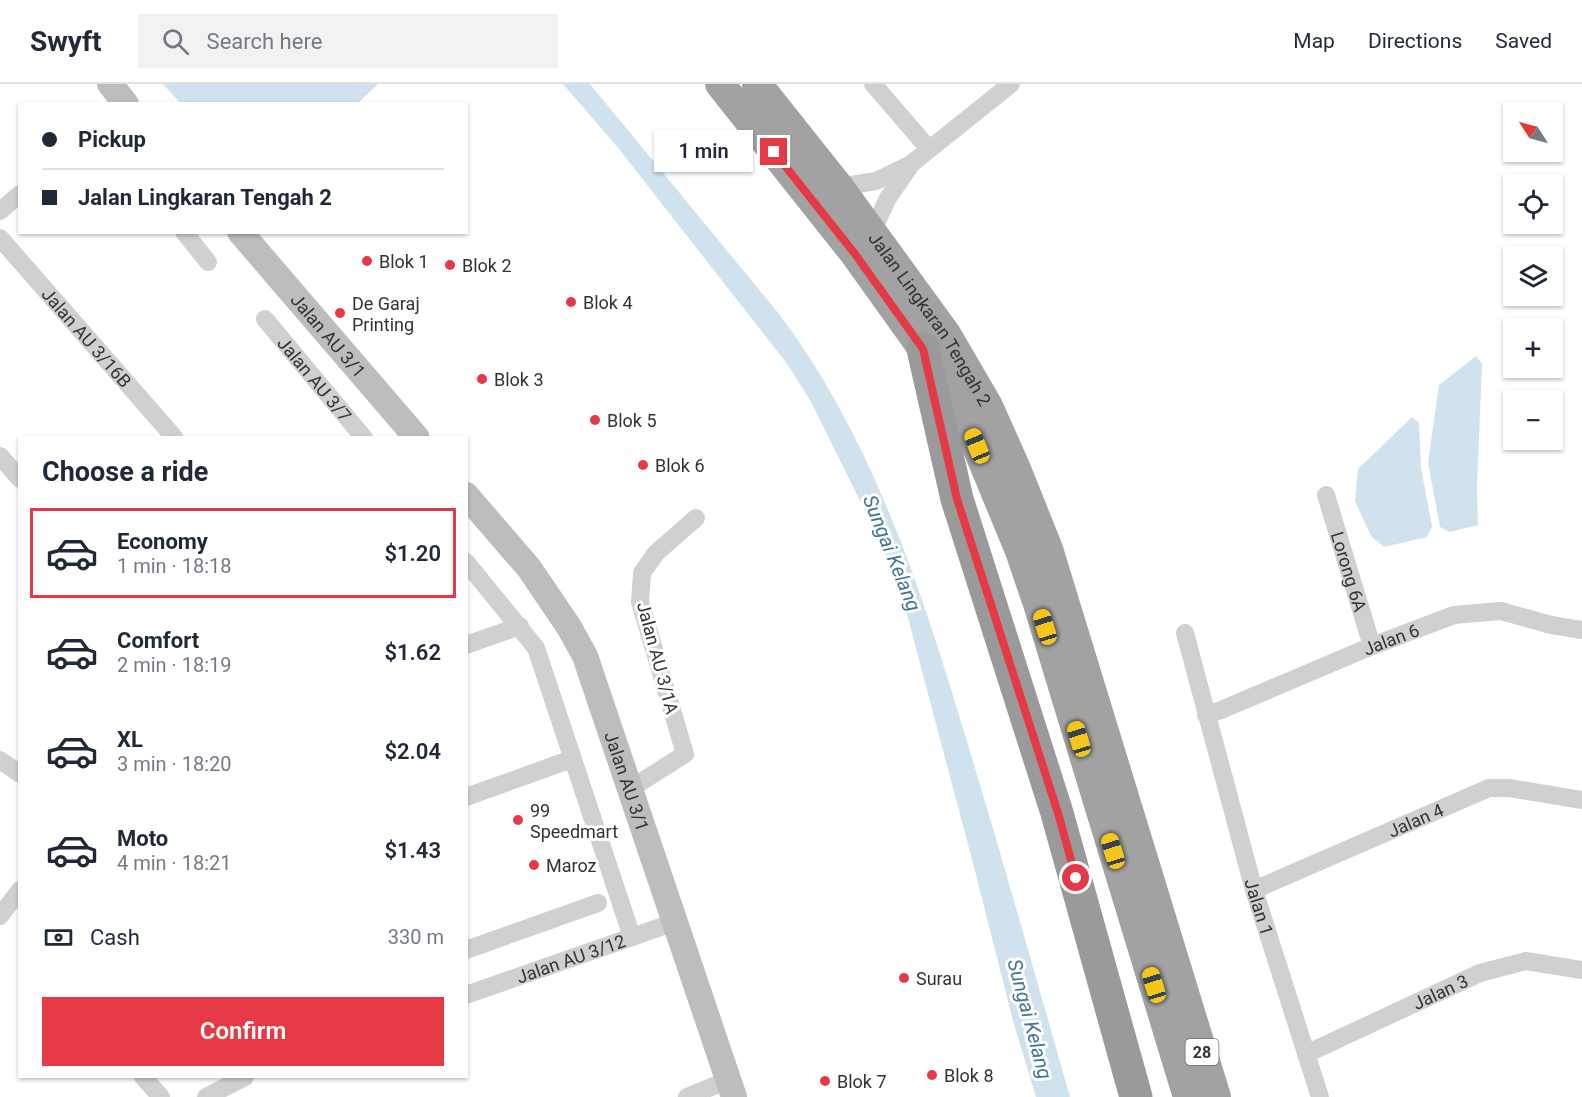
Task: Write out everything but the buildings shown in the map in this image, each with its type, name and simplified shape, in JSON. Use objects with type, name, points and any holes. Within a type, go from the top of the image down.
[{"type":"highway","name":"Jalan Lingkaran Tengah 2","points":[[720,84],[855,254],[923,349],[968,425],[1020,551],[1188,1097]]},
{"type":"highway","name":"Jalan Lingkaran Tengah 2","points":[[757,84],[839,187],[946,334],[988,406],[1016,469],[1053,568],[1216,1097]]},
{"type":"highway","points":[[923,349],[957,499],[1058,813],[1136,1097]]},
{"type":"main road","points":[[110,84],[125,102]]},
{"type":"main road","name":"Jalan AU 3/1","points":[[242,234],[415,436]]},
{"type":"main road","name":"Jalan AU 3/1","points":[[468,497],[529,568],[569,627],[585,656],[731,1089]]},
{"type":"street","points":[[873,84],[929,149]]},
{"type":"street","points":[[839,187],[876,181],[911,164],[1011,84]]},
{"type":"street","points":[[872,232],[888,198],[911,164]]},
{"type":"street","points":[[0,211],[18,196]]},
{"type":"street","points":[[186,234],[208,262]]},
{"type":"street","name":"Jalan AU 3/16B","points":[[0,238],[173,436]]},
{"type":"street","name":"Jalan AU 3/7","points":[[265,319],[362,436]]},
{"type":"street","points":[[0,456],[18,476]]},
{"type":"street","name":"Lorong 6A","points":[[1326,495],[1372,646]]},
{"type":"street","name":"Jalan AU 3/1A","points":[[630,789],[685,754],[640,602],[642,573],[656,553],[696,518]]},
{"type":"street","points":[[468,564],[536,648],[633,937]]},
{"type":"street","name":"Jalan 6","points":[[1206,715],[1372,646],[1454,615],[1501,611],[1551,625],[1582,630]]},
{"type":"street","points":[[468,644],[520,626]]},
{"type":"street","name":"Jalan 1","points":[[1185,633],[1254,890],[1320,1097]]},
{"type":"street","points":[[468,796],[572,759]]},
{"type":"street","points":[[0,760],[18,773]]},
{"type":"street","name":"Jalan 4","points":[[1254,890],[1489,788],[1509,788],[1582,800]]},
{"type":"street","points":[[0,916],[18,893]]},
{"type":"street","points":[[468,949],[598,903]]},
{"type":"street","name":"Jalan AU 3/12","points":[[468,994],[675,922]]},
{"type":"street","name":"Jalan 3","points":[[1306,1054],[1480,973],[1526,961],[1582,970]]},
{"type":"street","points":[[144,1078],[160,1097]]},
{"type":"street","points":[[206,1097],[243,1078]]},
{"type":"street","points":[[687,1097],[731,1089]]},
{"type":"water","points":[[163,84],[378,84],[359,102],[179,102]]},
{"type":"water","name":"Sungai Kelang","points":[[563,84],[590,84],[779,314],[813,363],[870,468],[893,522],[934,634],[995,835],[1070,1097],[1036,1097],[1013,1021],[904,603],[882,545],[811,402],[788,365],[619,149]]},
{"type":"water","points":[[1476,356],[1482,364],[1477,487],[1478,525],[1450,532],[1440,527],[1428,463],[1439,385]]},
{"type":"water","points":[[1412,417],[1419,423],[1421,468],[1432,526],[1427,537],[1384,547],[1371,536],[1355,501],[1358,469]]},
{"type":"place","name":"Blok 1","points":[[367,261]]},
{"type":"place","name":"Blok 2","points":[[450,265]]},
{"type":"place","name":"Blok 4","points":[[571,302]]},
{"type":"place","name":"De Garaj Printing","points":[[340,313]]},
{"type":"place","name":"Blok 3","points":[[482,379]]},
{"type":"place","name":"Blok 5","points":[[595,420]]},
{"type":"place","name":"Blok 6","points":[[643,465]]},
{"type":"place","name":"99 Speedmart","points":[[518,820]]},
{"type":"place","name":"Maroz","points":[[534,865]]},
{"type":"place","name":"Surau","points":[[904,978]]},
{"type":"place","name":"Blok 8","points":[[932,1075]]},
{"type":"place","name":"Blok 7","points":[[825,1081]]},
{"type":"route","points":[[774,152],[855,254],[923,349],[957,499],[1058,813],[1076,878]]}]
